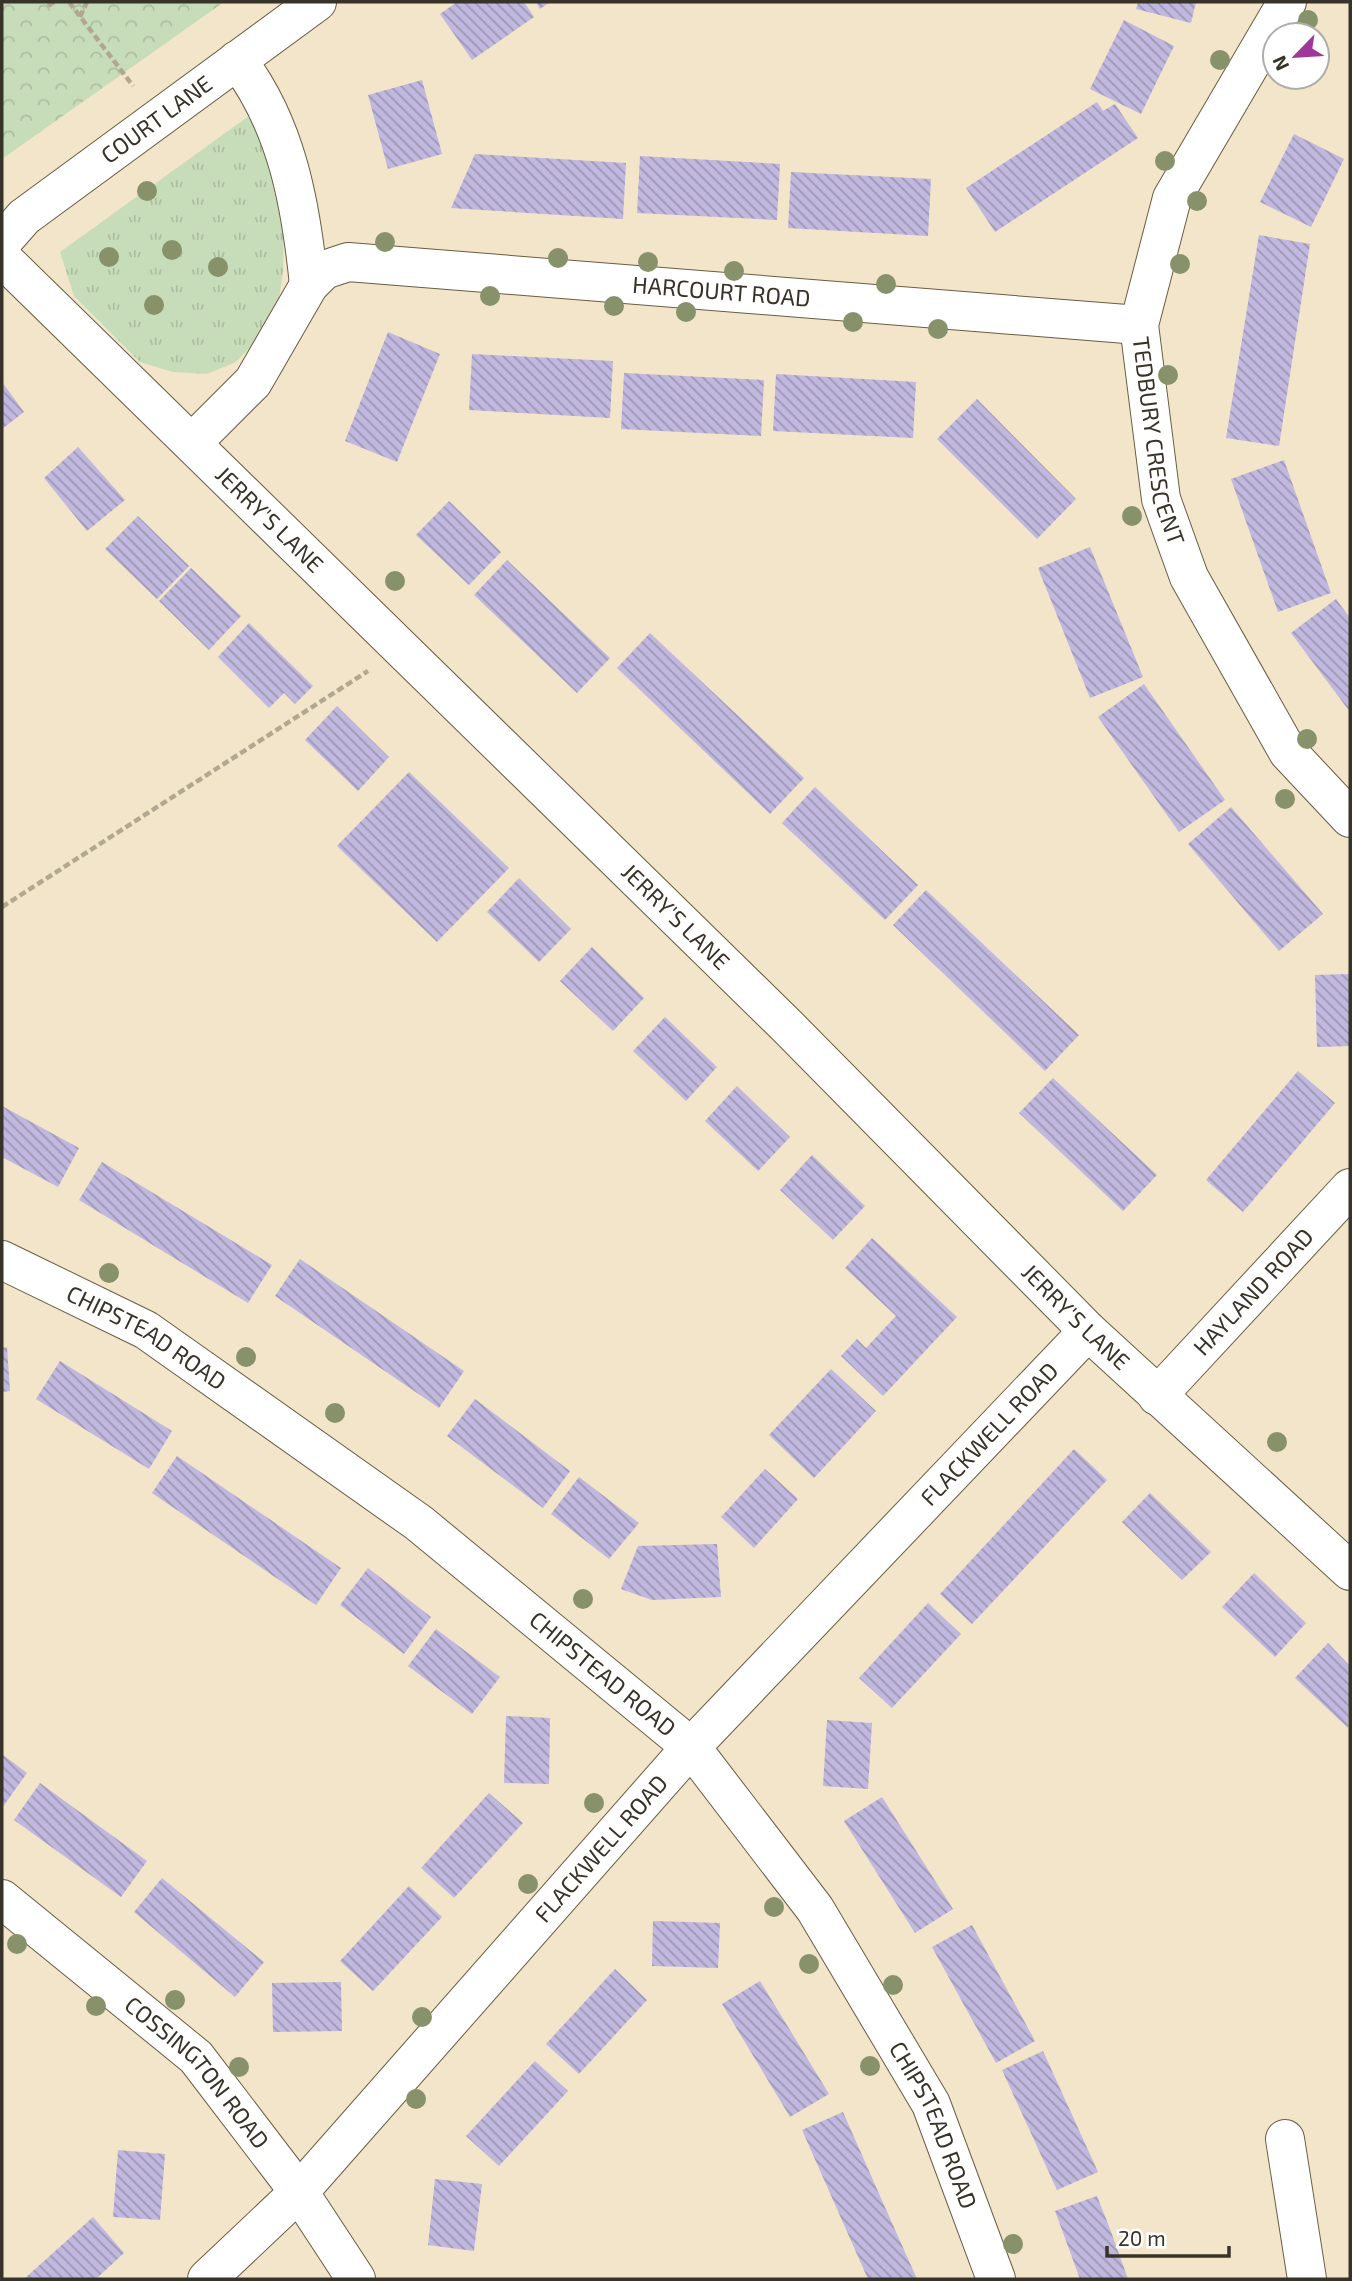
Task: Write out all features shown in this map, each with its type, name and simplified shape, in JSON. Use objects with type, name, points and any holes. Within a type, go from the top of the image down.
[{"type":"street","name":"COURT LANE","points":[[2,242],[24,217],[317,2]]},
{"type":"street","name":"TEDBURY CRESCENT","points":[[1287,2],[1172,198],[1139,325],[1161,499],[1189,577],[1288,752],[1350,818]]},
{"type":"street","points":[[237,60],[252,80],[282,141],[299,208],[309,285]]},
{"type":"street","name":"JERRY'S LANE","points":[[2,258],[786,1025],[1088,1331],[1350,1572]]},
{"type":"street","name":"HARCOURT ROAD","points":[[193,442],[253,382],[309,285],[324,270],[348,262],[1139,325]]},
{"type":"street","name":"HAYLAND ROAD","points":[[1157,1396],[1350,1188]]},
{"type":"street","name":"CHIPSTEAD ROAD","points":[[2,1260],[146,1330],[408,1514],[691,1746],[816,1909],[931,2104],[996,2279]]},
{"type":"street","name":"FLACKWELL ROAD","points":[[207,2279],[299,2192],[691,1746],[1088,1331]]},
{"type":"street","name":"COSSINGTON ROAD","points":[[2,1899],[196,2057],[299,2192],[356,2279]]},
{"type":"street","points":[[1285,2139],[1307,2279]]},
{"type":"path","points":[[48,6],[54,2]]},
{"type":"path","points":[[69,2],[158,118]]},
{"type":"path","points":[[80,17],[87,2]]},
{"type":"path","points":[[2,907],[401,649]]},
{"type":"green space","points":[[2,2],[224,2],[2,159]]},
{"type":"green space","points":[[253,113],[259,123],[284,235],[279,300],[262,335],[236,362],[207,374],[173,372],[140,362],[74,296],[60,252]]},
{"type":"building","points":[[457,2],[524,2],[534,17],[472,60],[440,14]]},
{"type":"building","points":[[536,2],[550,2],[540,9]]},
{"type":"building","points":[[1138,2],[1196,2],[1191,23],[1136,9]]},
{"type":"building","points":[[1124,20],[1174,46],[1141,114],[1090,89]]},
{"type":"building","points":[[422,80],[442,154],[388,169],[368,95]]},
{"type":"building","points":[[1097,102],[1103,111],[1115,104],[1138,138],[995,232],[966,188]]},
{"type":"building","points":[[1294,134],[1344,159],[1311,227],[1260,202]]},
{"type":"building","points":[[475,154],[626,163],[623,219],[451,208]]},
{"type":"building","points":[[640,156],[780,164],[777,220],[637,213]]},
{"type":"building","points":[[791,172],[931,179],[928,236],[788,228]]},
{"type":"building","points":[[1259,235],[1310,244],[1279,446],[1226,438]]},
{"type":"building","points":[[388,332],[440,354],[397,462],[345,441]]},
{"type":"building","points":[[472,354],[613,361],[610,418],[469,410]]},
{"type":"building","points":[[624,373],[764,380],[761,436],[621,429]]},
{"type":"building","points":[[776,374],[916,382],[913,438],[773,431]]},
{"type":"building","points":[[2,382],[24,412],[2,429]]},
{"type":"building","points":[[977,399],[1076,499],[1037,539],[937,439]]},
{"type":"building","points":[[78,447],[125,500],[87,531],[44,478]]},
{"type":"building","points":[[1284,460],[1331,593],[1278,612],[1231,479]]},
{"type":"building","points":[[449,501],[501,552],[469,585],[416,535]]},
{"type":"building","points":[[138,516],[189,566],[157,599],[105,549]]},
{"type":"building","points":[[1090,547],[1143,677],[1090,698],[1038,568]]},
{"type":"building","points":[[507,560],[610,658],[577,693],[474,595]]},
{"type":"building","points":[[191,568],[241,616],[209,650],[159,601]]},
{"type":"building","points":[[1336,599],[1350,618],[1350,712],[1291,633]]},
{"type":"building","points":[[249,623],[313,686],[295,704],[284,693],[269,708],[218,657]]},
{"type":"building","points":[[650,633],[804,778],[770,814],[617,668]]},
{"type":"building","points":[[1144,684],[1225,800],[1179,832],[1098,717]]},
{"type":"building","points":[[337,706],[389,757],[358,791],[305,740]]},
{"type":"building","points":[[409,772],[509,868],[437,942],[337,846]]},
{"type":"building","points":[[815,787],[918,885],[885,920],[782,823]]},
{"type":"building","points":[[1231,807],[1323,914],[1279,951],[1188,844]]},
{"type":"building","points":[[519,878],[571,929],[539,962],[487,912]]},
{"type":"building","points":[[926,890],[1079,1035],[1045,1071],[893,925]]},
{"type":"building","points":[[592,947],[644,998],[613,1031],[560,981]]},
{"type":"building","points":[[1350,974],[1350,1046],[1317,1047],[1315,975]]},
{"type":"building","points":[[665,1017],[717,1067],[686,1101],[633,1051]]},
{"type":"building","points":[[1298,1071],[1335,1103],[1243,1212],[1206,1180]]},
{"type":"building","points":[[1053,1078],[1157,1175],[1123,1211],[1019,1113]]},
{"type":"building","points":[[737,1086],[790,1137],[758,1171],[705,1121]]},
{"type":"building","points":[[2,1106],[79,1148],[58,1187],[2,1157]]},
{"type":"building","points":[[812,1155],[865,1206],[833,1240],[780,1190]]},
{"type":"building","points":[[102,1162],[272,1265],[248,1303],[79,1200]]},
{"type":"building","points":[[872,1238],[957,1317],[883,1396],[841,1356],[857,1339],[866,1348],[896,1316],[845,1268]]},
{"type":"building","points":[[300,1259],[464,1371],[439,1408],[275,1296]]},
{"type":"building","points":[[7,1347],[10,1391],[2,1392],[2,1348]]},
{"type":"building","points":[[60,1361],[172,1431],[149,1469],[36,1399]]},
{"type":"building","points":[[831,1369],[876,1411],[814,1478],[769,1435]]},
{"type":"building","points":[[475,1399],[570,1471],[543,1508],[447,1436]]},
{"type":"building","points":[[1074,1449],[1107,1480],[972,1624],[940,1594]]},
{"type":"building","points":[[177,1456],[341,1568],[316,1605],[152,1493]]},
{"type":"building","points":[[765,1469],[798,1499],[754,1548],[721,1517]]},
{"type":"building","points":[[579,1477],[639,1523],[609,1559],[551,1514]]},
{"type":"building","points":[[1150,1493],[1211,1552],[1182,1580],[1122,1522]]},
{"type":"building","points":[[717,1544],[721,1597],[652,1600],[621,1589],[638,1546]]},
{"type":"building","points":[[368,1568],[431,1617],[404,1654],[340,1605]]},
{"type":"building","points":[[1254,1573],[1306,1623],[1275,1657],[1222,1607]]},
{"type":"building","points":[[928,1603],[961,1634],[892,1708],[859,1678]]},
{"type":"building","points":[[436,1629],[500,1677],[472,1714],[408,1666]]},
{"type":"building","points":[[1328,1643],[1350,1666],[1348,1728],[1295,1678]]},
{"type":"building","points":[[506,1716],[550,1718],[549,1784],[504,1783]]},
{"type":"building","points":[[827,1720],[872,1723],[868,1789],[823,1786]]},
{"type":"building","points":[[2,1754],[27,1773],[2,1808]]},
{"type":"building","points":[[40,1783],[147,1861],[121,1897],[14,1820]]},
{"type":"building","points":[[489,1793],[523,1823],[454,1898],[421,1868]]},
{"type":"building","points":[[882,1797],[953,1909],[915,1933],[844,1821]]},
{"type":"building","points":[[162,1878],[264,1962],[235,1997],[134,1912]]},
{"type":"building","points":[[409,1886],[442,1917],[373,1991],[340,1961]]},
{"type":"building","points":[[653,1921],[720,1923],[718,1968],[652,1966]]},
{"type":"building","points":[[972,1925],[1035,2041],[996,2063],[932,1947]]},
{"type":"building","points":[[615,1969],[647,2000],[579,2074],[546,2044]]},
{"type":"building","points":[[760,1981],[829,2094],[790,2117],[722,2004]]},
{"type":"building","points":[[341,1982],[342,2031],[273,2032],[272,1983]]},
{"type":"building","points":[[1043,2051],[1098,2172],[1057,2190],[1002,2070]]},
{"type":"building","points":[[535,2061],[568,2091],[499,2166],[466,2136]]},
{"type":"building","points":[[843,2112],[917,2279],[868,2279],[856,2252],[802,2130]]},
{"type":"building","points":[[118,2150],[165,2154],[160,2220],[113,2217]]},
{"type":"building","points":[[435,2179],[482,2184],[474,2251],[428,2245]]},
{"type":"building","points":[[1097,2196],[1128,2279],[1080,2279],[1055,2211]]},
{"type":"building","points":[[93,2217],[124,2253],[96,2279],[24,2279]]}]
